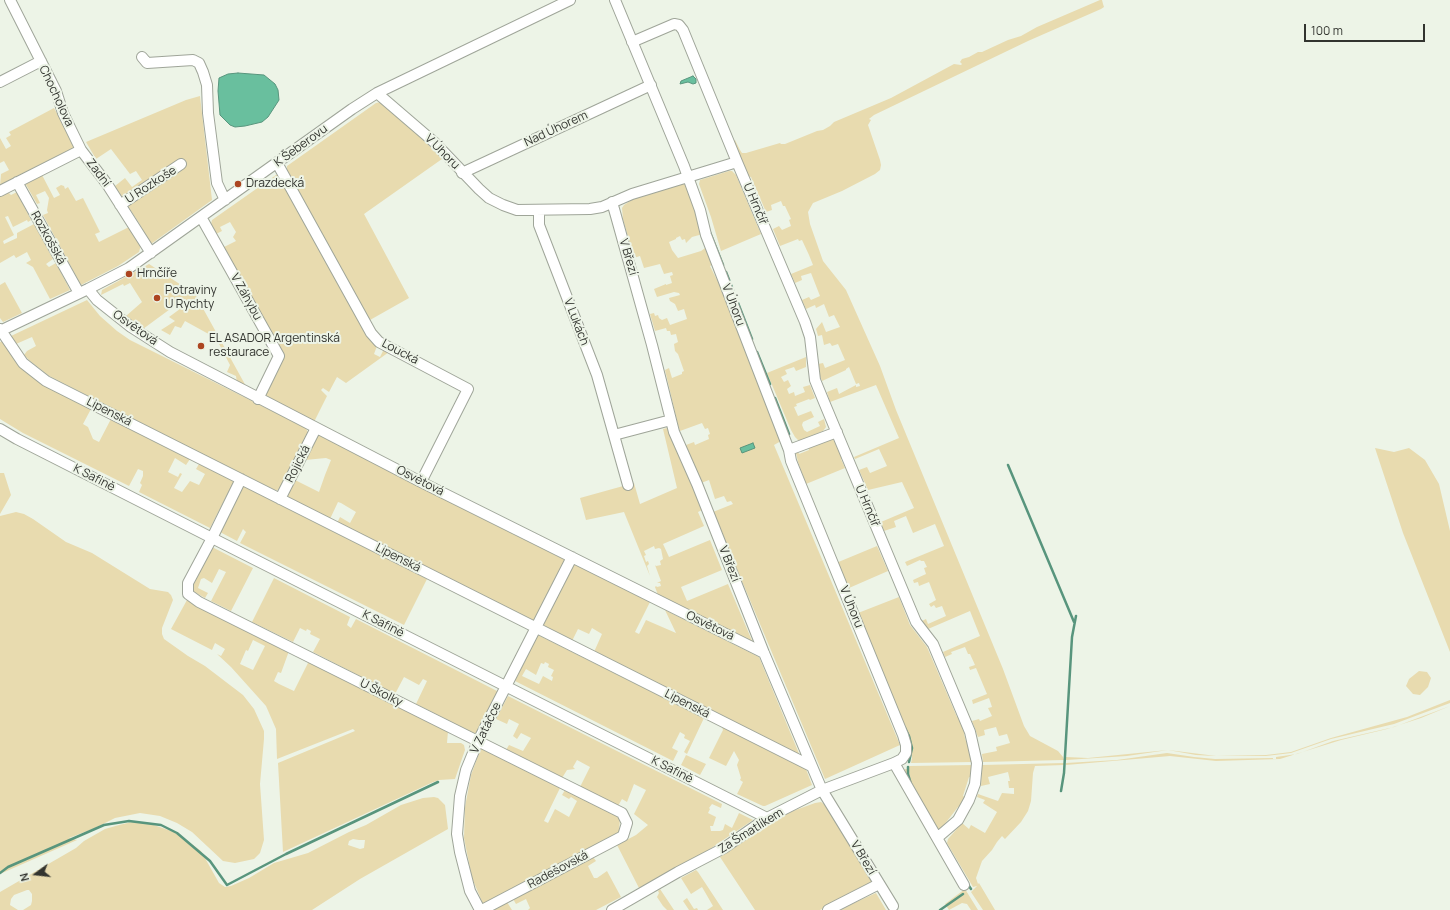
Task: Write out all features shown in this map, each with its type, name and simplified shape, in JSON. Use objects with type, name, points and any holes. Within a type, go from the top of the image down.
[{"type":"street","points":[[10,0],[41,61]]},
{"type":"street","name":"K Šeberovu","points":[[0,331],[79,294],[129,268],[352,109],[377,93],[570,0]]},
{"type":"street","points":[[615,0],[684,166],[687,177],[737,162]]},
{"type":"street","name":"U Hrnčíř","points":[[632,42],[674,24],[679,25],[683,30],[805,322],[810,337],[815,380],[916,622],[933,644],[970,732],[977,763],[975,784],[969,800],[958,820],[936,838]]},
{"type":"street","points":[[142,58],[147,63],[193,60],[199,63],[204,72],[207,85],[208,113],[217,183],[225,200]]},
{"type":"street","name":"Chocholova","points":[[0,82],[41,61],[56,91],[63,113],[81,150]]},
{"type":"street","name":"Nad Úhorem","points":[[462,173],[650,85]]},
{"type":"street","name":"V Úhoru","points":[[377,93],[434,142],[462,173],[489,198],[502,205],[517,210],[590,209],[602,207],[632,194],[687,177],[700,210],[706,236],[789,450],[791,461],[903,735],[906,753],[902,758],[894,763]]},
{"type":"street","name":"Zadní","points":[[0,191],[81,150],[108,184],[151,252]]},
{"type":"street","name":"Loucká","points":[[276,163],[371,333],[379,342],[468,389],[421,482]]},
{"type":"street","name":"U Rozkoše","points":[[120,205],[181,164]]},
{"type":"street","name":"Rozkošská","points":[[17,182],[79,294]]},
{"type":"street","name":"V Březí","points":[[612,202],[652,345],[671,420],[811,766],[822,790],[892,906]]},
{"type":"street","name":"V Lukách","points":[[539,210],[539,226],[597,375],[628,485]]},
{"type":"street","name":"V Záhybu","points":[[201,217],[279,356],[258,399]]},
{"type":"street","name":"Osvětová","points":[[88,289],[97,300],[143,335],[170,352],[258,399],[421,482],[764,653]]},
{"type":"street","name":"Lipenská","points":[[0,331],[23,363],[46,381],[811,766]]},
{"type":"street","points":[[614,435],[671,420]]},
{"type":"street","name":"Rojická","points":[[280,499],[316,428]]},
{"type":"street","name":"K Safině","points":[[0,429],[506,687],[768,818]]},
{"type":"street","points":[[789,450],[837,432]]},
{"type":"street","points":[[212,538],[241,479]]},
{"type":"street","name":"U Školky","points":[[212,538],[188,583],[188,594],[200,602],[622,814],[626,822]]},
{"type":"street","name":"V Zatáčce","points":[[481,910],[470,891],[457,834],[461,789],[466,770],[478,742],[572,557]]},
{"type":"street","points":[[894,763],[964,885]]},
{"type":"street","name":"Za Šmatlíkem","points":[[612,910],[678,872],[724,848],[768,818],[822,790],[894,763]]},
{"type":"street","name":"Radešovská","points":[[481,910],[623,836],[626,822]]},
{"type":"street","points":[[828,910],[879,884]]},
{"type":"shaded area","points":[[1102,0],[1104,7],[1101,9],[1028,41],[874,115],[869,119],[871,120],[868,125],[880,160],[880,170],[842,191],[813,203],[808,212],[810,224],[823,261],[846,290],[880,366],[896,410],[1003,669],[1024,726],[1030,736],[1058,751],[1064,760],[983,762],[982,754],[997,751],[996,747],[1010,743],[1007,734],[999,736],[996,727],[984,730],[985,735],[978,737],[972,721],[979,719],[980,721],[992,716],[988,708],[992,707],[989,698],[973,704],[972,700],[987,694],[976,668],[970,670],[969,667],[975,665],[965,647],[951,652],[952,654],[945,657],[943,652],[980,636],[970,611],[928,629],[922,621],[926,619],[928,624],[946,616],[942,606],[936,608],[934,605],[931,607],[929,604],[936,600],[929,582],[919,586],[918,582],[914,583],[913,580],[926,574],[924,568],[927,567],[924,561],[920,560],[907,566],[905,562],[944,546],[935,524],[913,533],[906,516],[894,521],[896,527],[884,531],[881,522],[914,508],[902,482],[868,490],[859,470],[867,467],[870,473],[887,466],[879,449],[855,459],[854,457],[899,438],[876,385],[830,402],[827,392],[837,388],[839,394],[856,385],[856,387],[860,386],[859,383],[856,384],[849,367],[846,370],[822,381],[820,376],[818,364],[823,363],[825,368],[845,360],[838,344],[832,346],[830,343],[824,345],[822,335],[818,336],[816,329],[822,322],[826,332],[840,327],[834,315],[829,317],[824,304],[816,308],[815,305],[806,309],[802,300],[809,297],[811,300],[820,296],[811,273],[801,276],[802,280],[795,283],[791,274],[813,265],[809,255],[802,240],[799,241],[798,239],[780,246],[773,229],[779,226],[782,230],[791,226],[789,220],[791,219],[781,201],[771,205],[772,210],[766,212],[751,177],[747,176],[733,142],[735,140],[742,153],[746,153],[780,143],[785,144],[823,130],[834,122],[891,98],[954,64],[961,65],[962,64],[960,62],[962,59],[1021,36],[1037,27]]},
{"type":"shaded area","points":[[238,73],[264,75],[275,84],[278,90],[279,100],[268,117],[262,122],[235,127],[230,125],[220,115],[218,91],[219,78],[228,74]]},
{"type":"shaded area","points":[[693,76],[696,79],[696,83],[693,84],[688,82],[680,84],[681,81]]},
{"type":"shaded area","points":[[200,96],[212,200],[151,244],[115,186],[125,178],[132,187],[142,180],[136,171],[130,174],[111,149],[96,159],[86,142],[186,100]]},
{"type":"shaded area","points":[[381,102],[407,123],[442,159],[364,214],[409,298],[370,320],[287,171],[287,166],[376,103]]},
{"type":"shaded area","points":[[54,108],[76,147],[0,186],[1,174],[9,170],[4,161],[0,163],[0,138],[6,149],[11,146],[6,138],[11,135],[9,132]]},
{"type":"shaded area","points":[[732,171],[736,175],[761,234],[721,251],[699,184],[700,180]]},
{"type":"shaded area","points":[[42,175],[54,198],[60,195],[56,188],[61,185],[64,186],[65,189],[68,187],[76,201],[83,198],[100,232],[95,234],[99,242],[129,227],[141,245],[139,252],[118,266],[81,285],[43,215],[48,213],[49,198],[45,191],[36,195],[40,203],[37,204],[25,183]]},
{"type":"shaded area","points":[[278,175],[367,335],[377,346],[374,354],[380,357],[384,349],[389,352],[346,383],[337,377],[329,392],[323,388],[321,390],[327,396],[314,422],[264,397],[284,357],[224,247],[236,241],[233,237],[236,232],[230,222],[220,227],[222,231],[216,234],[211,224],[212,220]]},
{"type":"shaded area","points":[[681,183],[686,185],[688,188],[703,234],[692,237],[686,243],[685,239],[682,240],[680,236],[676,238],[669,242],[672,250],[678,258],[701,251],[708,246],[714,264],[710,266],[720,286],[723,286],[732,310],[730,312],[732,316],[735,315],[738,333],[742,336],[746,353],[781,441],[774,445],[900,745],[825,779],[713,512],[733,504],[731,501],[727,502],[724,496],[715,499],[709,480],[701,483],[686,445],[694,442],[695,445],[709,439],[708,435],[710,434],[708,428],[705,429],[702,423],[680,431],[678,425],[665,370],[669,368],[672,378],[682,374],[684,371],[678,354],[675,351],[674,344],[678,342],[676,334],[671,335],[670,331],[667,331],[666,328],[655,331],[650,314],[654,313],[655,316],[658,315],[662,320],[667,318],[670,325],[687,319],[684,309],[678,311],[675,304],[670,301],[669,298],[680,295],[679,293],[674,292],[657,297],[654,289],[672,283],[670,276],[673,275],[672,272],[664,274],[660,264],[644,268],[640,256],[634,258],[623,219],[622,208],[630,201],[630,199]]},
{"type":"shaded area","points":[[8,192],[11,195],[17,192],[31,220],[28,222],[27,220],[13,227],[8,216],[5,217],[14,235],[3,241],[4,244],[17,238],[17,233],[34,224],[53,259],[46,264],[49,267],[56,263],[70,290],[50,299],[33,267],[26,263],[31,260],[27,252],[16,258],[14,255],[0,263],[0,196]]},
{"type":"shaded area","points":[[149,264],[195,294],[247,388],[237,383],[236,376],[227,372],[230,365],[214,337],[185,321],[181,328],[175,326],[170,335],[161,330],[175,321],[169,317],[184,306],[181,301],[143,329],[126,316],[142,302],[130,283],[124,286],[123,284],[101,295],[102,290]]},
{"type":"shaded area","points":[[5,282],[22,313],[3,322],[0,318],[0,285]]},
{"type":"shaded area","points":[[87,300],[100,316],[130,340],[306,428],[308,433],[280,489],[275,491],[49,376],[24,355],[27,351],[36,346],[32,337],[16,344],[11,336]]},
{"type":"shaded area","points":[[3,341],[11,355],[91,409],[83,424],[88,427],[93,439],[99,442],[111,419],[190,459],[186,465],[175,458],[168,472],[178,477],[180,473],[182,474],[174,488],[182,492],[190,481],[199,485],[205,474],[196,469],[199,464],[234,481],[210,528],[139,492],[142,485],[140,483],[143,476],[143,471],[138,469],[129,486],[23,433],[0,419],[0,342]]},
{"type":"shaded area","points":[[806,357],[806,367],[796,371],[794,367],[785,370],[787,374],[781,377],[784,382],[788,380],[791,386],[787,389],[789,394],[794,392],[795,396],[805,392],[803,387],[810,385],[815,398],[796,404],[797,406],[794,407],[798,416],[811,411],[814,417],[803,422],[802,425],[804,430],[807,432],[820,426],[818,422],[824,419],[826,427],[823,431],[799,441],[791,430],[767,373]]},
{"type":"shaded area","points":[[667,426],[669,426],[704,509],[698,512],[704,526],[663,544],[669,557],[710,540],[722,570],[681,587],[687,601],[728,584],[753,643],[658,595],[655,587],[661,586],[660,583],[657,583],[661,581],[655,565],[661,565],[660,561],[663,559],[661,549],[655,549],[654,546],[644,551],[646,555],[644,556],[646,562],[648,561],[649,564],[647,566],[650,576],[624,512],[586,520],[580,498],[634,483],[640,504],[677,488],[663,429],[667,428]]},
{"type":"shaded area","points":[[318,434],[566,560],[534,622],[337,523],[340,517],[350,523],[356,512],[341,503],[338,502],[330,519],[287,497],[295,480],[319,492],[331,460],[326,458],[305,460]]},
{"type":"shaded area","points":[[831,439],[835,441],[843,458],[841,459],[845,468],[806,484],[796,453],[798,452],[799,454],[809,450],[808,447]]},
{"type":"shaded area","points":[[753,443],[755,448],[742,453],[740,448]]},
{"type":"shaded area","points":[[1375,448],[1394,452],[1409,448],[1425,460],[1439,484],[1450,531],[1450,652],[1403,533]]},
{"type":"shaded area","points":[[0,473],[4,473],[11,495],[0,514]]},
{"type":"shaded area","points":[[243,486],[427,579],[404,625],[240,543],[246,532],[243,529],[237,541],[220,532]]},
{"type":"shaded area","points":[[16,512],[33,519],[66,542],[92,553],[150,589],[168,592],[173,600],[162,628],[164,639],[205,666],[243,695],[254,709],[264,731],[260,784],[264,840],[260,853],[254,859],[235,863],[223,861],[192,832],[177,823],[160,816],[140,813],[115,818],[69,838],[77,840],[0,874],[0,516]]},
{"type":"shaded area","points":[[877,546],[888,571],[849,588],[858,613],[899,597],[910,625],[927,647],[957,717],[959,716],[966,733],[964,734],[966,741],[969,740],[973,762],[911,763],[911,751],[836,563]]},
{"type":"shaded area","points":[[212,547],[253,568],[231,611],[211,601],[226,572],[219,569],[212,583],[204,578],[201,579],[198,588],[208,593],[205,598],[191,590]]},
{"type":"shaded area","points":[[574,564],[650,602],[635,632],[639,634],[646,620],[676,633],[665,610],[759,657],[800,756],[594,652],[602,634],[592,628],[589,634],[578,629],[572,641],[543,626]]},
{"type":"shaded area","points":[[274,578],[350,617],[347,625],[351,628],[356,619],[499,692],[477,735],[416,704],[427,681],[423,679],[419,685],[404,677],[395,694],[313,652],[320,639],[310,634],[311,631],[307,629],[306,631],[300,628],[293,642],[252,622]]},
{"type":"shaded area","points":[[187,600],[289,651],[281,673],[278,672],[274,681],[279,684],[294,691],[309,661],[448,731],[447,743],[461,743],[464,745],[465,750],[455,779],[439,780],[431,783],[283,852],[278,763],[355,731],[353,729],[277,759],[276,729],[266,706],[231,667],[217,654],[221,656],[225,649],[215,643],[212,650],[171,629]],"holes":[[[253,640],[265,646],[253,670],[240,664],[246,650],[248,651]]]},
{"type":"shaded area","points":[[538,635],[704,718],[687,754],[684,752],[690,741],[684,738],[685,735],[680,732],[672,748],[678,751],[673,761],[515,681]],"holes":[[[545,662],[549,664],[548,667],[554,670],[551,676],[553,677],[552,681],[543,676],[539,684],[522,676],[526,669],[536,675],[541,663],[544,664]]]},
{"type":"shaded area","points":[[1419,671],[1427,672],[1431,678],[1428,687],[1420,695],[1413,694],[1406,686],[1409,679]]},
{"type":"shaded area","points":[[508,696],[722,804],[721,808],[712,804],[709,808],[708,813],[716,817],[713,826],[710,826],[711,831],[723,830],[725,824],[732,828],[739,813],[753,820],[698,857],[639,888],[617,845],[636,835],[648,825],[634,814],[646,790],[634,784],[627,802],[622,799],[618,806],[580,787],[590,767],[577,760],[573,767],[575,769],[567,770],[562,778],[506,750],[509,745],[523,751],[531,738],[521,733],[517,739],[513,736],[519,724],[509,719],[507,724],[496,719]]},
{"type":"shaded area","points":[[1450,700],[1450,703],[1394,724],[1331,739],[1291,753],[1266,756],[1216,756],[1266,755],[1291,752],[1331,738],[1407,717]]},
{"type":"shaded area","points":[[1450,706],[1421,718],[1399,725]]},
{"type":"shaded area","points":[[722,727],[806,769],[812,785],[765,806],[737,794],[743,782],[740,780],[741,778],[737,765],[739,760],[734,751],[726,766],[709,758],[723,730]]},
{"type":"shaded area","points":[[1391,728],[1341,740],[1303,752],[1333,741]]},
{"type":"shaded area","points":[[481,748],[560,788],[544,821],[548,823],[555,809],[569,817],[577,801],[571,797],[569,799],[562,795],[565,790],[620,817],[619,833],[483,904],[472,878],[464,838],[465,807],[471,775]]},
{"type":"shaded area","points":[[1168,750],[1216,756],[1196,755]]},
{"type":"shaded area","points":[[1168,750],[1127,756],[1066,760],[1066,757],[1088,758]]},
{"type":"shaded area","points":[[1167,753],[1215,759],[1276,759],[1276,757],[1295,754],[1280,759],[1216,761],[1170,756],[1066,765],[1066,763],[1117,760]]},
{"type":"shaded area","points":[[686,755],[706,764],[700,775],[681,765]]},
{"type":"shaded area","points":[[1064,763],[1064,765],[1035,766],[1031,801],[1028,811],[1021,822],[1005,839],[1002,836],[982,861],[976,878],[978,884],[979,883],[995,910],[983,910],[971,892],[977,886],[973,887],[947,843],[948,839],[962,823],[969,829],[971,825],[985,833],[997,812],[983,803],[985,800],[977,797],[978,794],[998,801],[1002,793],[1014,794],[1014,788],[1009,788],[1008,781],[1010,781],[1008,772],[988,777],[990,784],[981,786],[982,765]]},
{"type":"shaded area","points":[[973,765],[972,778],[969,777],[963,796],[966,797],[962,806],[958,807],[944,825],[946,827],[938,829],[934,822],[932,823],[905,773],[905,769],[909,769],[909,766]]},
{"type":"shaded area","points":[[423,798],[438,798],[445,805],[448,829],[360,879],[312,910],[23,910],[31,905],[32,901],[32,894],[29,890],[27,890],[14,895],[11,899],[10,905],[18,910],[0,910],[0,892],[76,848],[84,841],[105,829],[119,825],[136,821],[151,824],[177,833],[201,851],[219,883],[225,887],[249,878],[274,863],[308,853],[366,825],[401,805]],"holes":[[[353,839],[365,840],[364,848],[360,849],[348,845],[349,841]]]},
{"type":"shaded area","points":[[821,802],[829,808],[873,883],[820,910],[755,910],[720,857],[772,821],[793,811]]},
{"type":"shaded area","points":[[593,857],[596,861],[588,866],[594,878],[597,878],[607,871],[621,897],[596,910],[528,910],[530,908],[526,899],[516,904],[513,899]]},
{"type":"shaded area","points":[[696,870],[723,910],[707,910],[713,906],[702,887],[691,894],[681,878]]},
{"type":"shaded area","points":[[660,889],[674,910],[667,910],[657,897]]},
{"type":"shaded area","points":[[965,889],[978,910],[971,910],[967,904],[962,903],[949,910],[945,904]]},
{"type":"shaded area","points":[[876,893],[886,910],[841,910],[854,903]]},
{"type":"shaded area","points":[[687,898],[694,909],[697,908],[698,910],[689,910],[683,901]]},
{"type":"shaded area","points":[[507,902],[512,910],[492,910]]},
{"type":"waterway","points":[[709,230],[723,265]]},
{"type":"waterway","points":[[726,272],[752,339]]},
{"type":"waterway","points":[[757,352],[770,384]]},
{"type":"waterway","points":[[775,398],[789,434]]},
{"type":"waterway","points":[[1008,465],[1074,622]]},
{"type":"waterway","points":[[1061,791],[1064,773],[1072,637],[1076,616]]},
{"type":"waterway","points":[[905,728],[912,748],[909,762]]},
{"type":"waterway","points":[[908,767],[908,774],[911,784]]},
{"type":"waterway","points":[[0,873],[8,867],[104,825],[129,821],[161,825],[177,833],[210,861],[227,885],[286,854],[438,782]]},
{"type":"waterway","points":[[967,883],[971,889]]},
{"type":"waterway","points":[[940,910],[963,894]]},
{"type":"place","name":"Drazdecká","points":[[238,184]]},
{"type":"place","name":"Hrnčíře","points":[[129,274]]},
{"type":"place","name":"Potraviny U Rychty","points":[[157,298]]},
{"type":"place","name":"EL ASADOR Argentinská restaurace","points":[[201,346]]}]
